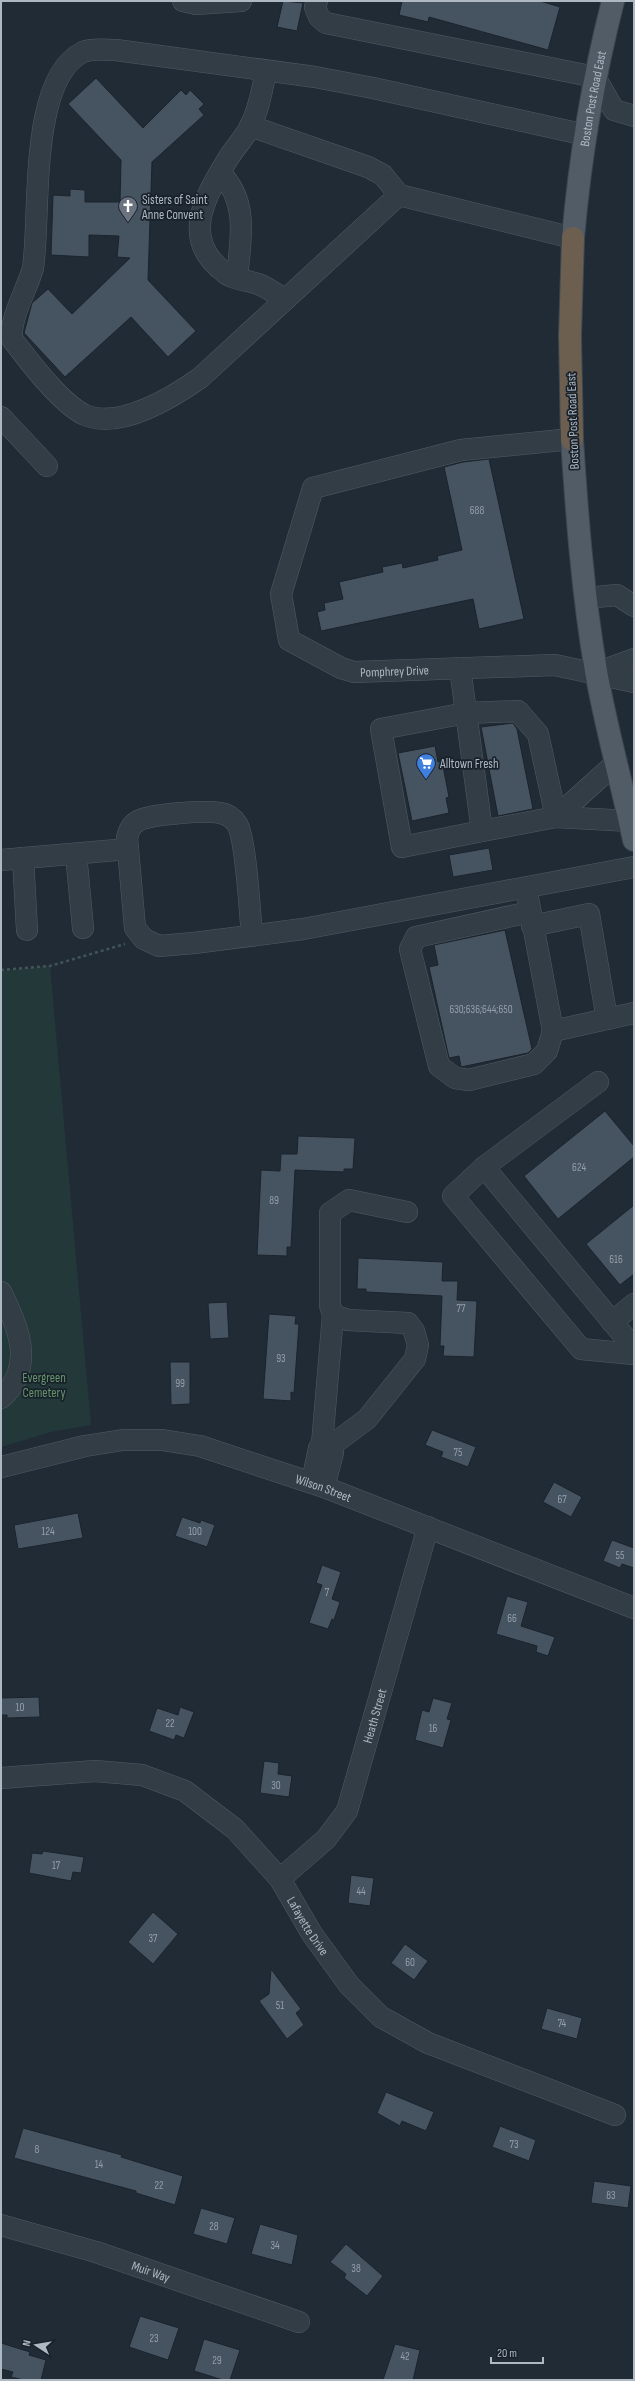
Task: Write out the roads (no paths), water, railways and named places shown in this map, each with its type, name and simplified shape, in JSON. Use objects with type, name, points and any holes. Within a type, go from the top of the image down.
[{"type":"highway","name":"Boston Post Road East","points":[[572,439],[570,336],[573,238]]},
{"type":"main road","name":"Boston Post Road East","points":[[573,238],[578,188],[595,77],[613,1]]},
{"type":"main road","name":"Boston Post Road East","points":[[572,439],[586,598],[596,673],[632,830]]},
{"type":"street","points":[[183,1],[196,4],[241,1]]},
{"type":"street","points":[[317,1],[315,7],[319,17],[326,23],[595,77],[614,110],[634,116]]},
{"type":"street","points":[[399,194],[200,378],[179,393],[136,413],[116,417],[96,418],[76,410],[53,388],[21,352],[12,339],[6,335],[29,285],[33,268],[46,113],[54,84],[65,66],[83,52],[103,49],[266,71],[373,88],[586,135]]},
{"type":"street","points":[[266,71],[250,126],[220,173],[204,204],[201,215],[200,236],[206,253],[225,273],[260,284],[284,299]]},
{"type":"street","points":[[250,126],[368,167],[383,175],[399,194],[573,238]]},
{"type":"street","points":[[220,173],[234,190],[241,214],[242,239],[237,278]]},
{"type":"street","points":[[1,417],[47,466]]},
{"type":"street","name":"Pomphrey Drive","points":[[572,439],[461,450],[313,488],[281,594],[289,640],[350,671],[555,665],[634,682]]},
{"type":"street","points":[[586,598],[617,595],[634,606]]},
{"type":"street","points":[[596,673],[634,659]]},
{"type":"street","points":[[460,668],[482,831]]},
{"type":"street","points":[[556,816],[538,734],[518,711],[466,713],[381,729],[402,847],[556,816],[632,830]]},
{"type":"street","points":[[556,816],[617,762]]},
{"type":"street","points":[[252,936],[241,835],[234,819],[224,814],[213,812],[160,815],[145,818],[129,829],[128,849],[134,924],[137,931],[144,939],[158,946],[252,936],[303,929],[634,867]]},
{"type":"street","points":[[1,860],[128,849]]},
{"type":"street","points":[[76,854],[82,928]]},
{"type":"street","points":[[23,858],[27,930]]},
{"type":"street","points":[[526,887],[531,919],[553,1031],[547,1051],[534,1064],[469,1080],[456,1078],[439,1066],[410,950],[416,936],[531,919],[589,914],[607,1019]]},
{"type":"street","points":[[553,1031],[634,1013]]},
{"type":"street","points":[[598,1082],[484,1167],[453,1196],[580,1348],[634,1354]]},
{"type":"street","points":[[484,1167],[634,1348]]},
{"type":"street","points":[[318,1484],[333,1452],[327,1444],[333,1314],[330,1305],[330,1213],[349,1200],[407,1212]]},
{"type":"street","points":[[1,1292],[13,1314],[21,1348],[21,1362],[7,1392],[1,1398]]},
{"type":"street","points":[[612,1322],[634,1304]]},
{"type":"street","points":[[327,1444],[367,1419],[415,1359],[418,1345],[414,1331],[408,1323],[348,1320],[333,1314]]},
{"type":"street","name":"Wilson Street","points":[[2,1464],[85,1446],[124,1440],[162,1440],[200,1446],[318,1484],[634,1608]]},
{"type":"street","name":"Heath Street","points":[[280,1879],[326,1839],[347,1811],[428,1527]]},
{"type":"street","name":"Lafayette Drive","points":[[1,1778],[95,1771],[142,1775],[185,1791],[235,1829],[280,1879],[312,1934],[349,1985],[381,2017],[428,2043],[615,2115]]},
{"type":"street","name":"Muir Way","points":[[1,2225],[96,2252],[299,2322]]},
{"type":"place","name":"Sisters of Saint Anne Convent","points":[[128,223]]},
{"type":"place","name":"Alltown Fresh","points":[[426,780]]},
{"type":"park label","name":"Evergreen Cemetery","points":[[44,1384]]}]
